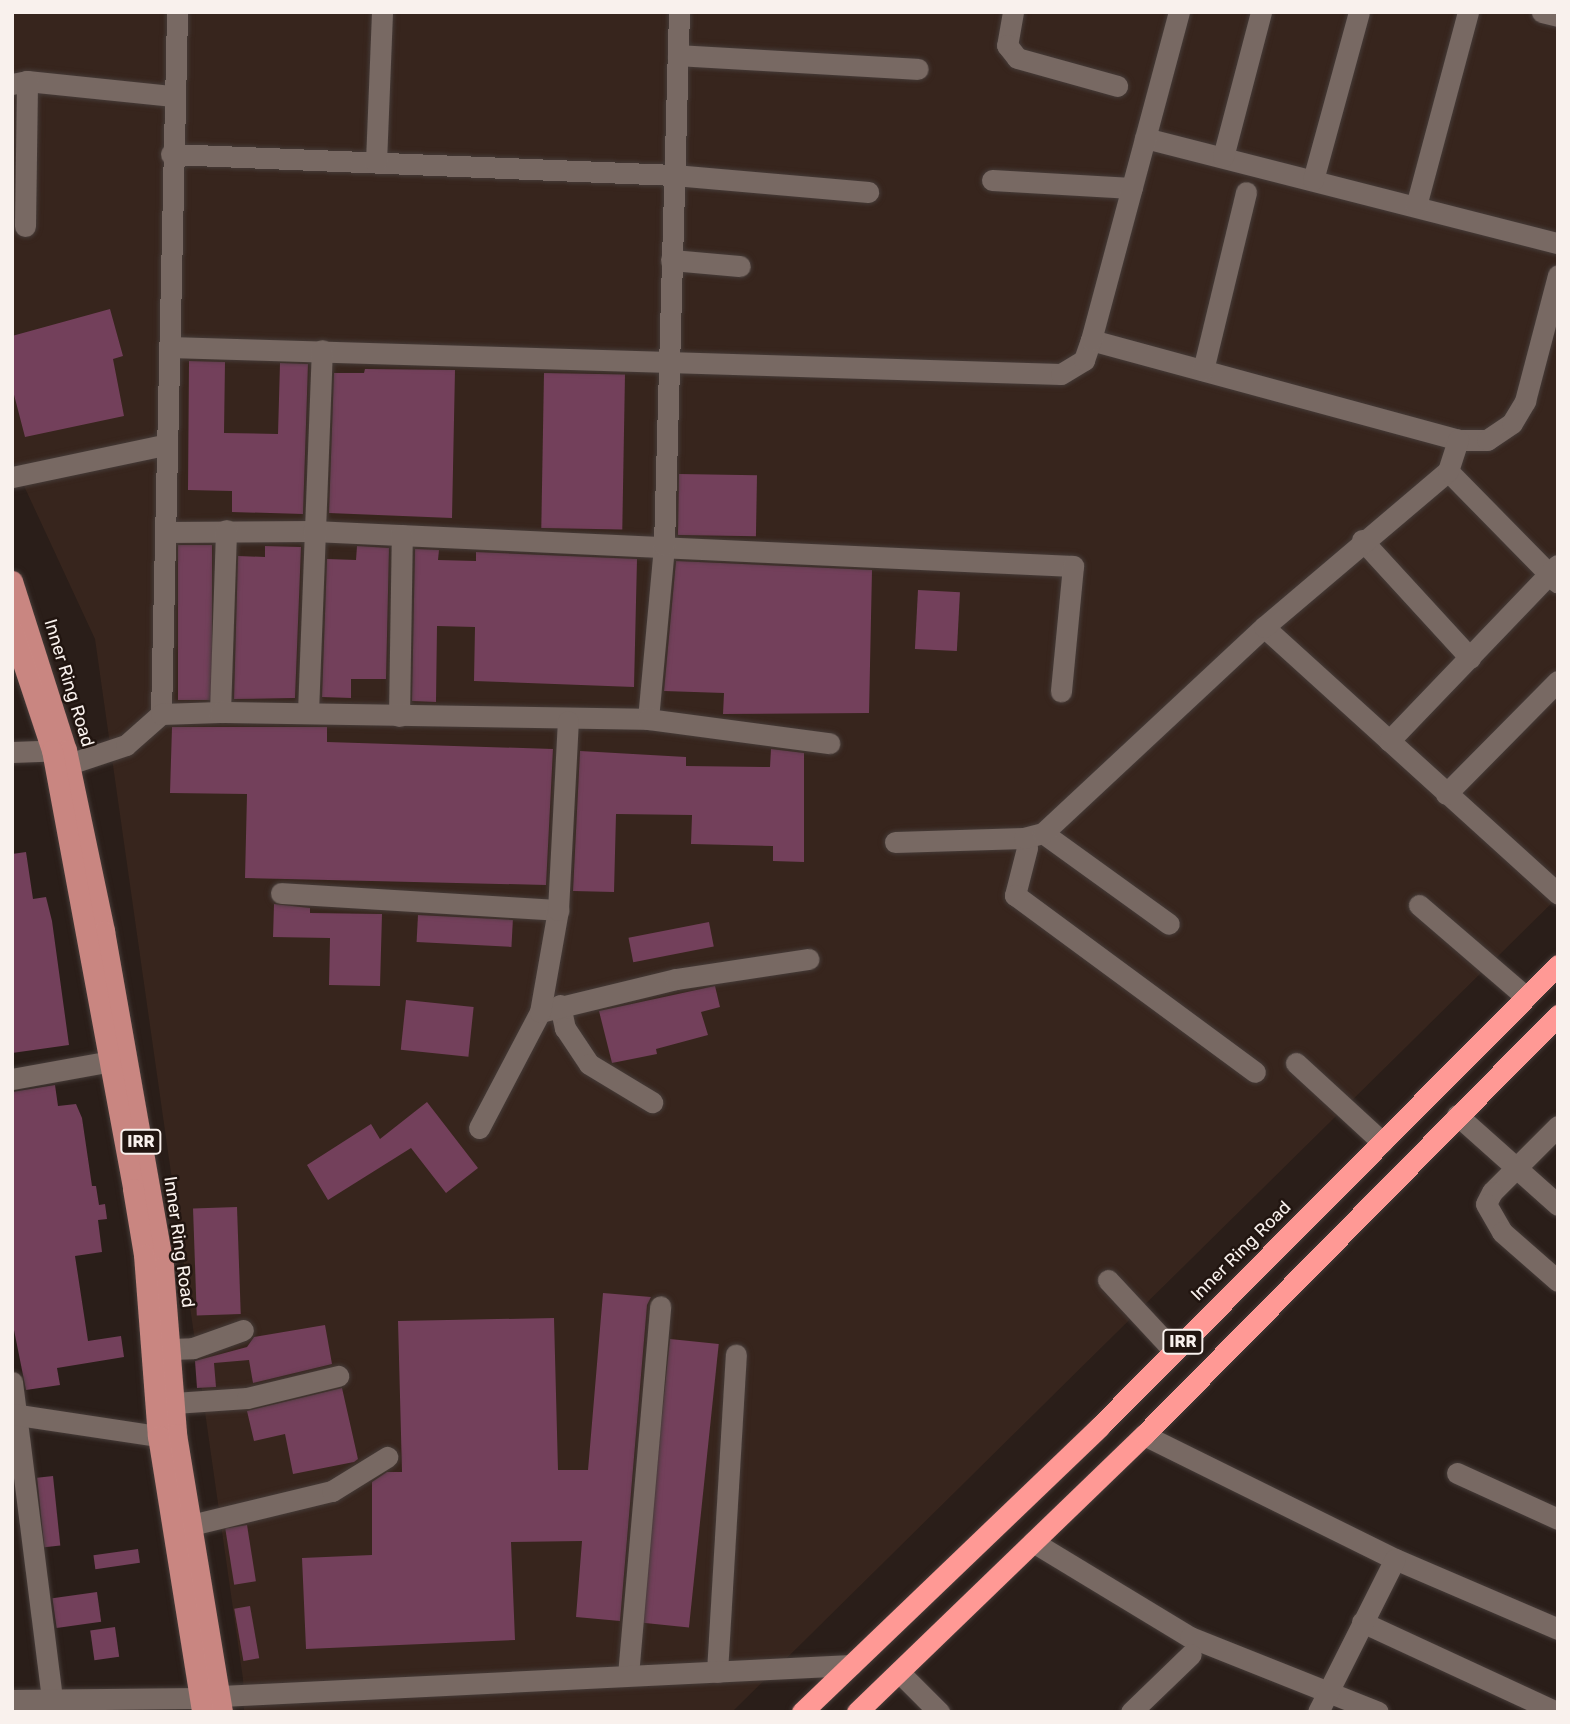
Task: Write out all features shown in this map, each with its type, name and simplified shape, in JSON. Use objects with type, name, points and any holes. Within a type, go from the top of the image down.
[{"type":"highway","name":"Inner Ring Road","points":[[802,1712],[1174,1351],[1558,965]]},
{"type":"highway","name":"IRR","points":[[857,1712],[1144,1435],[1558,1015]]},
{"type":"highway","points":[[979,1542],[1005,1569]]},
{"type":"main road","name":"Inner Ring Road","points":[[12,581],[63,755],[104,932],[163,1267],[174,1403],[167,1435],[191,1525],[222,1704]]},
{"type":"main road","name":"Inner Ring Road","points":[[12,629],[63,755],[144,1255],[201,1705]]},
{"type":"street","points":[[161,714],[164,445],[177,12]]},
{"type":"street","points":[[376,162],[382,12]]},
{"type":"street","points":[[648,719],[664,545],[679,12]]},
{"type":"street","points":[[1013,12],[1007,46],[1017,58],[1116,86]]},
{"type":"street","points":[[169,347],[1061,374],[1084,360],[1091,340],[1178,12]]},
{"type":"street","points":[[1223,157],[1261,12]]},
{"type":"street","points":[[1313,180],[1359,12]]},
{"type":"street","points":[[1416,206],[1468,12]]},
{"type":"street","points":[[1542,12],[1558,16]]},
{"type":"street","points":[[678,55],[918,69]]},
{"type":"street","points":[[25,226],[20,83],[173,96]]},
{"type":"street","points":[[1145,138],[1558,243]]},
{"type":"street","points":[[171,154],[674,175],[869,192]]},
{"type":"street","points":[[992,180],[1132,188]]},
{"type":"street","points":[[1203,370],[1246,192]]},
{"type":"street","points":[[671,260],[740,265]]},
{"type":"street","points":[[1091,340],[1458,440],[1488,440],[1513,423],[1525,401],[1558,275]]},
{"type":"street","points":[[308,712],[322,350]]},
{"type":"street","points":[[1255,1072],[1015,895],[1013,886],[1034,836],[1362,540],[1448,471],[1458,440]]},
{"type":"street","points":[[12,477],[164,445]]},
{"type":"street","points":[[1389,741],[1555,574],[1448,471]]},
{"type":"street","points":[[220,712],[226,530]]},
{"type":"street","points":[[164,532],[313,531],[664,545],[1073,566],[1060,691]]},
{"type":"street","points":[[399,716],[402,535]]},
{"type":"street","points":[[1362,540],[1470,658]]},
{"type":"street","points":[[1264,627],[1558,894]]},
{"type":"street","points":[[1446,794],[1558,681]]},
{"type":"street","points":[[12,752],[63,755],[126,745],[161,714],[220,712],[308,712],[568,721],[648,719],[828,743]]},
{"type":"street","points":[[479,1128],[550,1008],[568,721]]},
{"type":"street","points":[[895,842],[1034,836],[1170,924]]},
{"type":"street","points":[[281,893],[558,910]]},
{"type":"street","points":[[1419,905],[1526,998]]},
{"type":"street","points":[[550,1008],[676,979],[808,959]]},
{"type":"street","points":[[550,1008],[589,1064],[652,1102]]},
{"type":"street","points":[[12,1079],[111,1061]]},
{"type":"street","points":[[1296,1063],[1382,1142]]},
{"type":"street","points":[[1457,1115],[1558,1205]]},
{"type":"street","points":[[1558,1126],[1515,1169],[1486,1204],[1502,1232],[1558,1281]]},
{"type":"street","points":[[1108,1280],[1174,1351]]},
{"type":"street","points":[[628,1675],[660,1306]]},
{"type":"street","points":[[170,1349],[193,1348],[243,1330]]},
{"type":"street","points":[[717,1672],[736,1355]]},
{"type":"street","points":[[174,1403],[247,1398],[338,1376]]},
{"type":"street","points":[[12,1382],[52,1698]]},
{"type":"street","points":[[15,1415],[167,1435]]},
{"type":"street","points":[[1144,1435],[1395,1559],[1558,1629]]},
{"type":"street","points":[[191,1525],[332,1492],[387,1457]]},
{"type":"street","points":[[1457,1473],[1558,1519]]},
{"type":"street","points":[[1033,1542],[1190,1637],[1329,1690],[1378,1712]]},
{"type":"street","points":[[1318,1712],[1395,1559]]},
{"type":"street","points":[[1362,1622],[1557,1712]]},
{"type":"street","points":[[1131,1712],[1191,1654]]},
{"type":"street","points":[[222,1704],[628,1675],[851,1665]]},
{"type":"street","points":[[899,1672],[939,1712]]},
{"type":"street","points":[[12,1700],[52,1698],[201,1705]]},
{"type":"shaded area","points":[[12,12],[1558,12],[1558,897],[732,1712],[244,1712],[243,1679],[95,639],[12,460]]},
{"type":"building","points":[[110,309],[123,356],[113,359],[124,416],[25,437],[12,387],[12,336]]},
{"type":"building","points":[[189,361],[225,362],[224,433],[278,434],[280,363],[308,364],[303,514],[232,512],[232,491],[188,490]]},
{"type":"building","points":[[365,369],[455,370],[452,518],[329,513],[334,373],[364,373]]},
{"type":"building","points":[[544,373],[625,374],[622,529],[541,528]]},
{"type":"building","points":[[679,474],[757,475],[756,536],[678,535]]},
{"type":"building","points":[[178,545],[212,545],[212,700],[178,700]]},
{"type":"building","points":[[265,546],[301,547],[295,698],[234,699],[238,556],[265,557]]},
{"type":"building","points":[[357,546],[389,548],[386,679],[351,679],[351,698],[322,697],[327,559],[356,560]]},
{"type":"building","points":[[415,549],[439,550],[438,560],[476,561],[476,552],[637,559],[634,687],[474,681],[475,627],[437,626],[436,702],[412,701]]},
{"type":"building","points":[[676,561],[872,570],[869,713],[723,714],[724,693],[664,691]]},
{"type":"building","points":[[918,590],[960,592],[957,651],[915,649]]},
{"type":"building","points":[[172,727],[327,727],[327,742],[553,749],[546,885],[245,878],[247,794],[170,793]]},
{"type":"building","points":[[771,749],[804,753],[804,862],[773,861],[773,846],[691,844],[692,815],[616,814],[614,892],[573,891],[580,751],[686,757],[686,766],[770,767]]},
{"type":"building","points":[[26,852],[33,899],[46,897],[52,921],[69,1045],[12,1053],[12,854]]},
{"type":"building","points":[[274,904],[310,908],[310,913],[382,914],[380,986],[329,985],[330,938],[273,937]]},
{"type":"building","points":[[418,915],[513,920],[511,947],[417,942]]},
{"type":"building","points":[[709,922],[714,947],[633,962],[629,938]]},
{"type":"building","points":[[715,986],[720,1007],[701,1012],[708,1035],[656,1049],[657,1054],[612,1063],[599,1011]]},
{"type":"building","points":[[406,1000],[474,1007],[468,1057],[401,1050]]},
{"type":"building","points":[[55,1085],[58,1106],[76,1104],[82,1118],[92,1186],[96,1186],[99,1205],[105,1204],[107,1219],[98,1220],[102,1252],[75,1256],[88,1341],[121,1336],[124,1357],[57,1368],[60,1385],[26,1390],[12,1320],[12,1092]]},
{"type":"building","points":[[427,1102],[478,1168],[446,1193],[411,1148],[328,1200],[307,1165],[371,1124],[380,1139]]},
{"type":"building","points":[[237,1207],[241,1314],[197,1315],[193,1209]]},
{"type":"building","points":[[603,1293],[651,1297],[647,1305],[620,1621],[576,1617],[582,1541],[511,1542],[515,1640],[306,1649],[302,1558],[372,1555],[372,1482],[387,1472],[402,1472],[398,1321],[554,1318],[558,1470],[588,1470]]},
{"type":"building","points":[[325,1325],[332,1364],[253,1383],[249,1360],[214,1363],[216,1387],[197,1388],[195,1361],[247,1347],[254,1337]]},
{"type":"building","points":[[670,1339],[719,1344],[689,1628],[640,1622]]},
{"type":"building","points":[[342,1388],[358,1459],[354,1462],[293,1474],[285,1434],[254,1441],[247,1411]]},
{"type":"building","points":[[53,1476],[60,1546],[44,1547],[37,1478]]},
{"type":"building","points":[[247,1525],[256,1581],[234,1585],[225,1528]]},
{"type":"building","points":[[138,1549],[140,1563],[95,1569],[93,1555]]},
{"type":"building","points":[[97,1592],[101,1622],[57,1628],[52,1598]]},
{"type":"building","points":[[250,1606],[259,1658],[243,1661],[234,1609]]},
{"type":"building","points":[[115,1627],[119,1657],[94,1660],[90,1630]]}]
